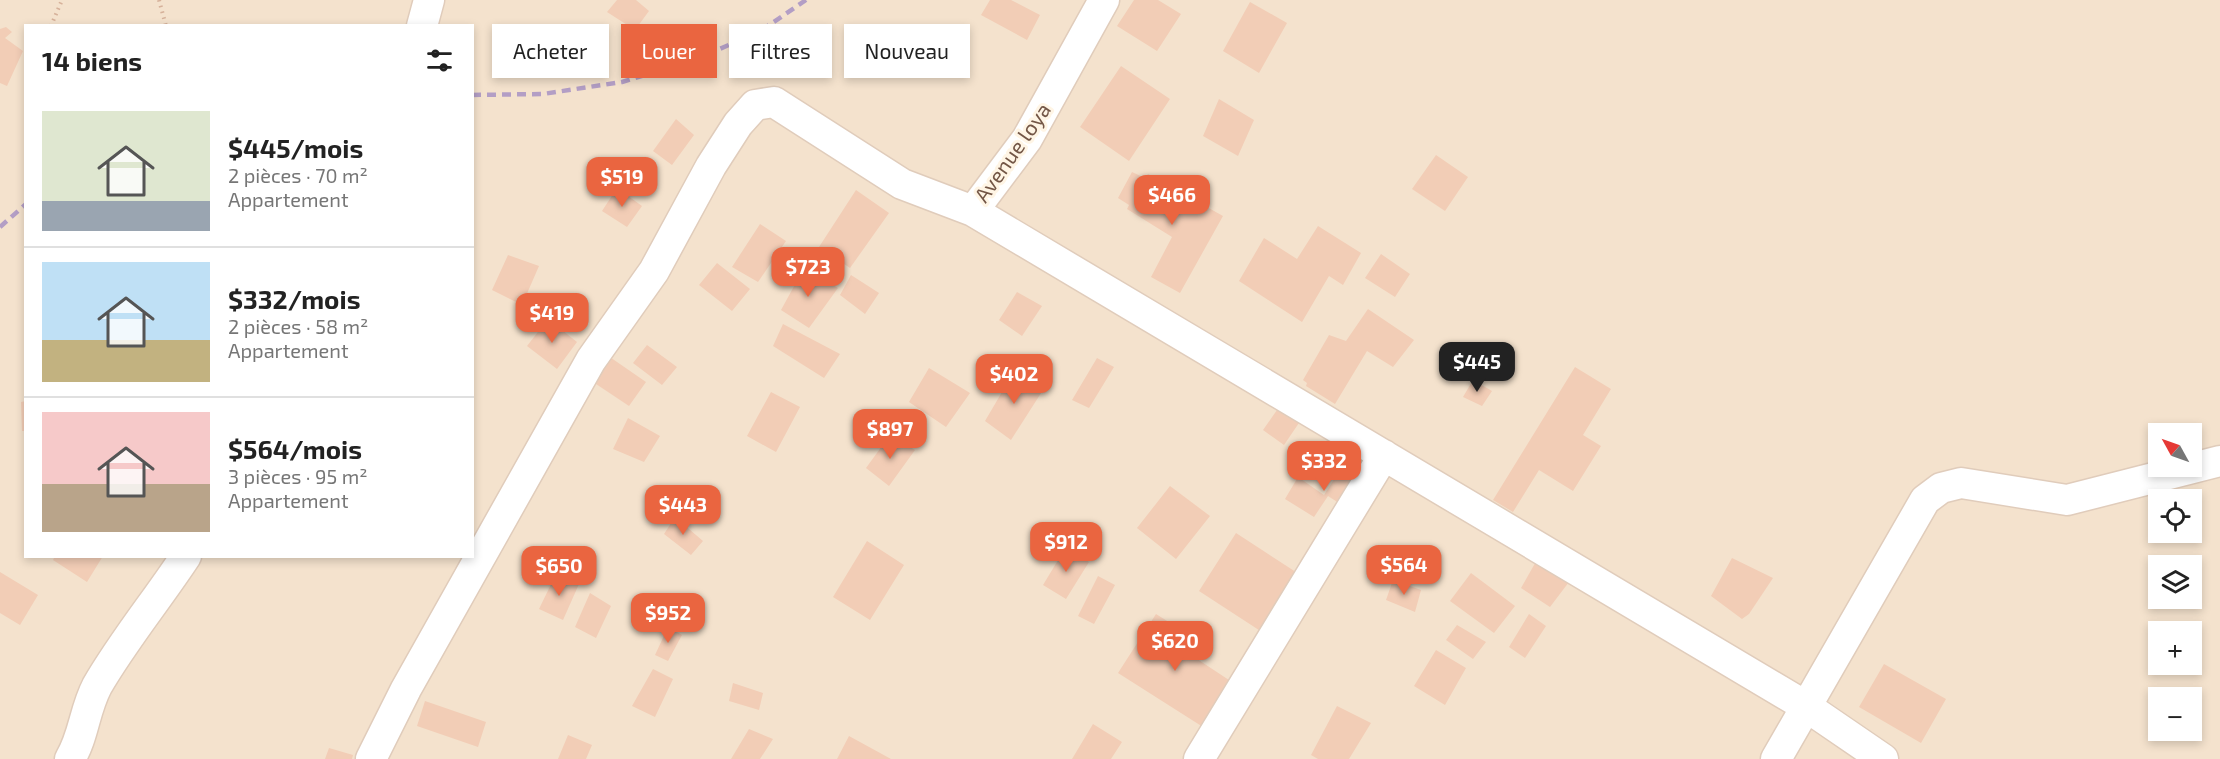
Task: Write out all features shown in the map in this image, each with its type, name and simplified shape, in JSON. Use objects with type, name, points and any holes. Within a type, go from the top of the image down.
[{"type":"street","points":[[423,24],[429,0]]},
{"type":"street","name":"Avenue loya","points":[[972,211],[1027,139],[1104,0]]},
{"type":"street","points":[[371,759],[406,689],[591,360],[654,271],[711,166],[738,124],[756,105],[774,102],[902,184],[972,211],[1384,455],[1808,707],[1883,759]]},
{"type":"street","points":[[1199,759],[1384,455]]},
{"type":"street","points":[[1776,759],[1925,501],[1941,488],[1960,483],[2067,500],[2220,461]]},
{"type":"street","points":[[70,759],[78,745],[87,706],[107,670],[185,558]]},
{"type":"path","points":[[52,24],[62,0]]},
{"type":"path","points":[[159,0],[165,24]]},
{"type":"shaded area","points":[[0,0],[2220,0],[2220,759],[0,759]]},
{"type":"building","points":[[617,0],[636,0],[649,11],[639,24],[626,24],[607,12]]},
{"type":"building","points":[[990,0],[1011,0],[1040,15],[1027,40],[981,15]]},
{"type":"building","points":[[1134,0],[1158,0],[1181,14],[1157,51],[1117,26]]},
{"type":"building","points":[[1250,2],[1287,23],[1259,73],[1223,51]]},
{"type":"building","points":[[6,27],[12,32],[5,38],[23,51],[7,86],[0,83],[0,29]]},
{"type":"building","points":[[1121,66],[1170,99],[1129,161],[1080,127]]},
{"type":"building","points":[[1219,99],[1254,120],[1238,156],[1203,136]]},
{"type":"building","points":[[676,119],[694,135],[672,165],[653,151]]},
{"type":"building","points":[[1436,155],[1468,177],[1445,211],[1412,189]]},
{"type":"building","points":[[1132,172],[1145,178],[1148,174],[1223,216],[1180,293],[1151,277],[1172,237],[1127,209],[1129,205],[1118,198]]},
{"type":"building","points":[[617,188],[642,206],[627,227],[602,211]]},
{"type":"building","points":[[856,190],[889,213],[850,268],[819,247]]},
{"type":"building","points":[[760,224],[786,241],[758,282],[732,267]]},
{"type":"building","points":[[1318,226],[1361,253],[1343,285],[1329,276],[1302,322],[1239,281],[1264,238],[1297,259]]},
{"type":"building","points":[[1381,254],[1410,274],[1395,297],[1365,278]]},
{"type":"building","points":[[508,255],[539,266],[522,305],[492,290]]},
{"type":"building","points":[[717,263],[750,289],[732,311],[699,285]]},
{"type":"building","points":[[804,268],[838,288],[809,328],[781,310]]},
{"type":"building","points":[[851,275],[879,293],[865,314],[840,295]]},
{"type":"building","points":[[1017,292],[1042,306],[1022,336],[999,320]]},
{"type":"building","points":[[1368,309],[1414,340],[1393,367],[1367,351],[1335,404],[1306,386],[1307,383],[1303,380],[1329,335],[1346,341]]},
{"type":"building","points":[[548,319],[577,342],[557,369],[527,346]]},
{"type":"building","points":[[783,324],[840,354],[824,378],[773,346]]},
{"type":"building","points":[[647,345],[677,367],[662,385],[633,363]]},
{"type":"building","points":[[604,353],[646,382],[629,406],[587,378]]},
{"type":"building","points":[[1097,358],[1114,367],[1089,408],[1072,400]]},
{"type":"building","points":[[1575,367],[1611,389],[1583,435],[1601,446],[1573,491],[1539,470],[1513,512],[1493,500]]},
{"type":"building","points":[[929,368],[970,393],[946,427],[909,402]]},
{"type":"building","points":[[1015,370],[1043,390],[1011,440],[985,421]]},
{"type":"building","points":[[1473,380],[1492,391],[1482,406],[1463,397]]},
{"type":"building","points":[[771,392],[800,407],[776,452],[747,436]]},
{"type":"building","points":[[24,401],[24,431],[22,431],[21,402]]},
{"type":"building","points":[[1282,403],[1303,417],[1284,445],[1263,430]]},
{"type":"building","points":[[628,418],[660,436],[644,462],[613,449]]},
{"type":"building","points":[[890,435],[915,450],[889,486],[866,468]]},
{"type":"building","points":[[1342,467],[1362,480],[1345,507],[1328,496],[1314,517],[1285,499],[1298,477],[1324,495]]},
{"type":"building","points":[[1170,486],[1210,516],[1176,559],[1137,528]]},
{"type":"building","points":[[675,517],[703,541],[691,555],[664,534]]},
{"type":"building","points":[[1236,533],[1302,576],[1265,634],[1199,591]]},
{"type":"building","points":[[867,541],[904,565],[870,620],[833,597]]},
{"type":"building","points":[[1066,547],[1089,562],[1066,599],[1043,585]]},
{"type":"building","points":[[54,558],[102,558],[87,582],[53,560]]},
{"type":"building","points":[[1538,558],[1572,578],[1550,607],[1521,588]]},
{"type":"building","points":[[1732,558],[1773,578],[1749,614],[1742,619],[1711,596]]},
{"type":"building","points":[[0,572],[38,595],[20,625],[0,613]]},
{"type":"building","points":[[1471,573],[1515,606],[1494,633],[1450,601]]},
{"type":"building","points":[[556,574],[579,584],[563,620],[539,609]]},
{"type":"building","points":[[1098,576],[1115,585],[1094,624],[1078,616]]},
{"type":"building","points":[[1393,580],[1421,590],[1415,612],[1386,600]]},
{"type":"building","points":[[590,593],[611,606],[596,638],[575,627]]},
{"type":"building","points":[[1156,614],[1196,639],[1188,653],[1232,682],[1203,727],[1118,673]]},
{"type":"building","points":[[1529,614],[1546,626],[1525,658],[1509,647]]},
{"type":"building","points":[[1457,625],[1486,642],[1473,659],[1446,640]]},
{"type":"building","points":[[668,627],[682,635],[668,661],[655,655]]},
{"type":"building","points":[[1436,650],[1466,668],[1445,705],[1414,686]]},
{"type":"building","points":[[1884,664],[1946,699],[1921,743],[1859,707]]},
{"type":"building","points":[[653,669],[673,679],[655,717],[632,706]]},
{"type":"building","points":[[733,683],[763,693],[759,710],[729,701]]},
{"type":"building","points":[[425,701],[486,722],[478,747],[417,726]]},
{"type":"building","points":[[1337,706],[1371,723],[1349,759],[1318,759],[1311,755]]},
{"type":"building","points":[[1093,724],[1122,742],[1111,759],[1072,759]]},
{"type":"building","points":[[749,729],[773,739],[760,759],[731,759]]},
{"type":"building","points":[[568,735],[592,745],[586,759],[558,759]]},
{"type":"building","points":[[849,736],[891,759],[837,759]]},
{"type":"building","points":[[329,748],[353,755],[352,759],[325,759]]},
{"type":"railway","points":[[474,95],[543,94],[622,82],[694,60],[759,32],[806,0]]},
{"type":"railway","points":[[0,227],[24,206]]}]
